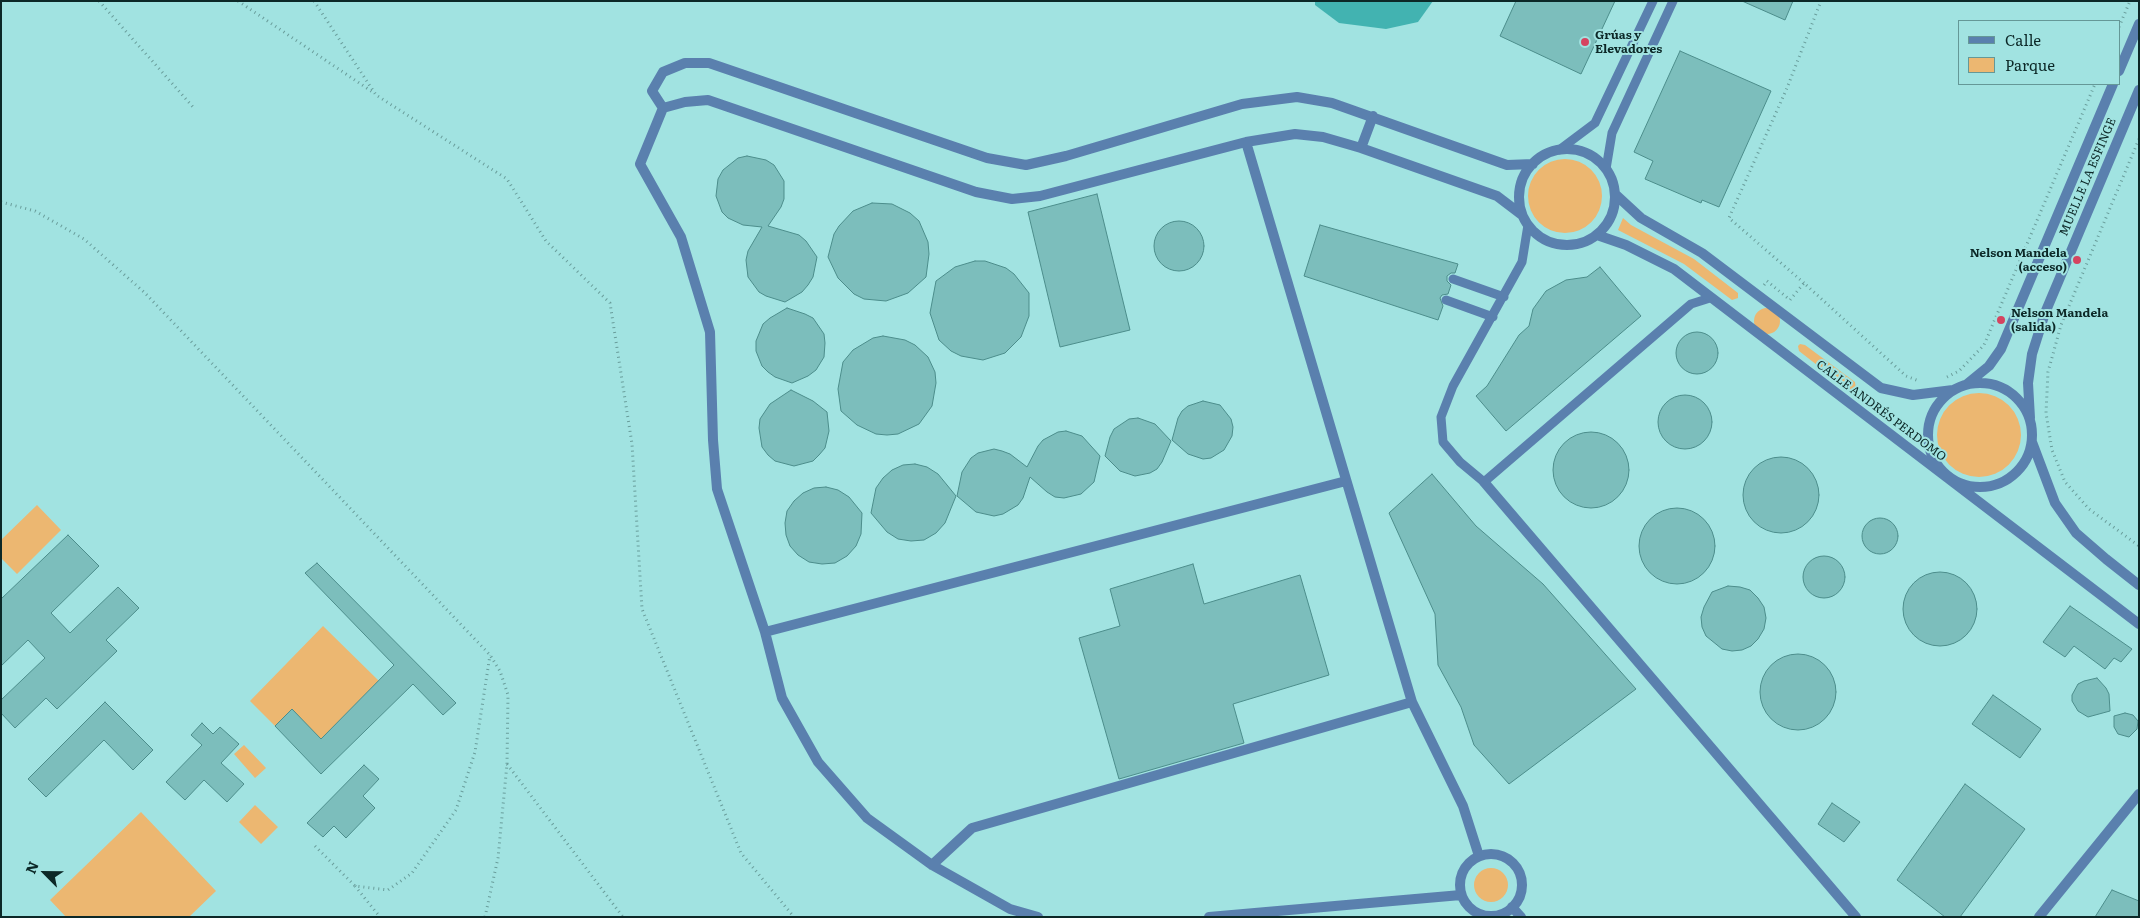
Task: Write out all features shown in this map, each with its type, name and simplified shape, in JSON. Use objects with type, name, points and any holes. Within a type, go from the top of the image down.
[{"type":"street","points":[[2120,69],[2139,24]]},
{"type":"street","points":[[663,108],[652,91],[663,72],[685,63],[709,64],[986,158],[1026,164],[1066,156],[1242,104],[1297,97],[1332,103],[1373,116],[1507,165],[1532,164]]},
{"type":"street","name":"MUELLE LA ESFINGE","points":[[1967,384],[1989,366],[2000,348],[2113,85]]},
{"type":"street","name":"MUELLE LA ESFINGE","points":[[2030,418],[2029,374],[2032,354],[2045,312],[2139,90]]},
{"type":"street","points":[[663,108],[685,102],[708,100],[976,192],[1012,199],[1040,196],[1246,142],[1295,134],[1323,137],[1361,148],[1497,196],[1522,215]]},
{"type":"street","points":[[663,108],[640,164],[680,238],[710,332],[712,440],[717,489],[765,632],[782,698],[818,762],[867,818],[932,865],[1010,909],[1038,917]]},
{"type":"street","points":[[1361,148],[1373,116]]},
{"type":"street","points":[[1246,142],[1412,702],[1463,806],[1479,856]]},
{"type":"street","points":[[1559,150],[1573,150],[1586,153],[1597,160],[1606,169],[1612,181],[1615,194],[1614,209],[1608,224],[1597,235],[1583,243],[1568,246],[1552,244],[1538,237],[1522,215],[1519,202],[1520,188],[1524,175],[1532,164],[1545,155],[1559,150]]},
{"type":"street","name":"CALLE ANDRÉS PERDOMO","points":[[1615,194],[1641,218],[1702,253],[1881,388],[1913,396],[1953,390]]},
{"type":"street","name":"CALLE ANDRÉS PERDOMO","points":[[1597,235],[1626,245],[1674,269],[2139,624]]},
{"type":"street","points":[[2032,442],[2027,459],[2017,473],[2002,483],[1986,488],[1968,487],[1952,480],[1938,468],[1930,452],[1927,435],[1930,417],[1939,401],[1953,390],[1967,384],[1982,382],[1998,385],[2012,393],[2023,404],[2030,418],[2032,442],[2054,503],[2076,533],[2139,585]]},
{"type":"street","points":[[765,632],[1346,481]]},
{"type":"street","points":[[1484,482],[1856,917]]},
{"type":"street","points":[[932,865],[972,828],[1412,702]]},
{"type":"street","points":[[2039,917],[2139,794]]},
{"type":"street","points":[[1497,855],[1514,864],[1522,881],[1518,900],[1512,907],[1498,914],[1483,915],[1474,911],[1466,904],[1462,895],[1461,877],[1465,868],[1479,856],[1497,855]]},
{"type":"street","points":[[1209,917],[1462,895]]},
{"type":"street","points":[[1512,907],[1521,917]]},
{"type":"lane","points":[[1559,150],[1595,123],[1652,1]]},
{"type":"lane","points":[[1606,169],[1612,133],[1673,1]]},
{"type":"lane","points":[[1528,225],[1522,262],[1504,297],[1452,386],[1441,417],[1443,442],[1460,462],[1484,482],[1691,304],[1710,298]]},
{"type":"lane","points":[[1453,279],[1504,297]]},
{"type":"lane","points":[[1446,300],[1492,317]]},
{"type":"path","points":[[99,1],[193,107]]},
{"type":"path","points":[[238,1],[376,95],[507,179],[546,241],[610,303],[632,444],[642,609],[741,853],[794,917]]},
{"type":"path","points":[[314,1],[376,95]]},
{"type":"path","points":[[1821,1],[1787,88],[1728,218],[1804,283],[1906,376],[1917,381],[1924,381]]},
{"type":"path","points":[[2120,25],[2130,1]]},
{"type":"path","points":[[1945,378],[1959,371],[1984,345],[2095,85]]},
{"type":"path","points":[[2139,139],[2060,325],[2048,372],[2046,413],[2052,450],[2065,482],[2089,509],[2139,546]]},
{"type":"path","points":[[1,202],[34,211],[84,240],[146,293],[490,655],[500,671],[508,695],[508,764],[498,858],[485,917]]},
{"type":"path","points":[[1756,294],[1766,281],[1790,300],[1804,283]]},
{"type":"path","points":[[355,886],[388,890],[412,873],[456,810],[474,752],[490,655]]},
{"type":"path","points":[[508,764],[623,917]]},
{"type":"path","points":[[315,846],[355,886],[380,917]]},
{"type":"green space","points":[[1565,159],[1586,165],[1596,175],[1602,196],[1596,217],[1586,227],[1565,233],[1544,227],[1534,217],[1528,196],[1534,175],[1544,165]]},
{"type":"green space","points":[[1623,218],[1631,225],[1694,259],[1738,293],[1738,298],[1732,300],[1684,264],[1618,230]]},
{"type":"green space","points":[[1767,308],[1776,312],[1780,321],[1776,330],[1767,334],[1758,330],[1754,321],[1758,312]]},
{"type":"green space","points":[[1800,344],[1805,345],[1855,382],[1856,389],[1849,390],[1799,351],[1798,346]]},
{"type":"green space","points":[[1979,393],[1995,396],[2009,405],[2018,419],[2021,435],[2018,451],[2009,465],[1995,474],[1979,477],[1963,474],[1949,465],[1940,451],[1937,435],[1940,419],[1949,405],[1963,396]]},
{"type":"green space","points":[[37,505],[61,530],[17,574],[1,558],[1,540]]},
{"type":"green space","points":[[323,626],[379,681],[321,739],[291,710],[275,726],[250,701]]},
{"type":"green space","points":[[244,745],[266,768],[255,778],[234,754]]},
{"type":"green space","points":[[255,805],[278,827],[261,844],[239,822]]},
{"type":"green space","points":[[141,812],[216,891],[189,917],[66,917],[50,900]]},
{"type":"green space","points":[[1491,868],[1503,873],[1508,885],[1503,897],[1491,902],[1479,897],[1474,885],[1479,873]]},
{"type":"water","points":[[1315,1],[1433,1],[1418,22],[1386,29],[1339,23],[1315,5]]},
{"type":"building","points":[[1516,1],[1615,1],[1581,74],[1500,36]]},
{"type":"building","points":[[1742,1],[1793,1],[1785,20]]},
{"type":"building","points":[[1680,51],[1771,91],[1719,207],[1702,200],[1701,203],[1645,179],[1653,161],[1634,152]]},
{"type":"building","points":[[747,156],[766,160],[774,165],[784,181],[784,199],[768,226],[799,235],[806,241],[817,257],[813,277],[808,285],[802,292],[785,302],[759,292],[748,277],[746,260],[748,251],[762,227],[743,225],[728,218],[722,212],[716,196],[718,179],[723,170],[738,158]]},
{"type":"building","points":[[1097,194],[1130,330],[1060,347],[1028,212]]},
{"type":"building","points":[[872,203],[892,204],[910,213],[919,221],[928,242],[929,254],[926,277],[908,293],[886,301],[864,299],[854,294],[838,278],[828,257],[834,234],[839,226],[853,211]]},
{"type":"building","points":[[1174,221],[1184,221],[1197,228],[1204,241],[1204,251],[1197,264],[1184,271],[1174,271],[1165,267],[1158,260],[1154,251],[1154,241],[1158,232],[1165,225]]},
{"type":"building","points":[[1320,225],[1458,264],[1455,273],[1447,276],[1447,281],[1451,285],[1448,294],[1442,295],[1440,298],[1443,306],[1438,320],[1304,276]]},
{"type":"building","points":[[975,261],[985,261],[1006,268],[1014,274],[1029,293],[1029,316],[1021,337],[1005,353],[983,360],[961,356],[951,351],[939,340],[930,313],[936,281],[955,267]]},
{"type":"building","points":[[1600,267],[1641,316],[1506,431],[1476,396],[1487,386],[1519,335],[1529,326],[1533,309],[1546,291],[1566,280],[1587,277]]},
{"type":"building","points":[[787,308],[813,318],[824,334],[825,343],[824,357],[816,370],[792,383],[775,377],[768,372],[762,366],[756,351],[756,341],[763,324]]},
{"type":"building","points":[[1697,332],[1712,338],[1718,353],[1712,368],[1697,374],[1682,368],[1676,353],[1682,338]]},
{"type":"building","points":[[883,336],[905,340],[915,345],[928,357],[935,372],[936,383],[932,406],[919,424],[898,434],[876,434],[857,425],[841,411],[838,389],[843,362],[853,350],[873,338]]},
{"type":"building","points":[[791,390],[813,401],[827,412],[829,431],[825,448],[813,461],[794,466],[775,461],[768,455],[762,447],[759,428],[760,419],[770,404]]},
{"type":"building","points":[[1680,395],[1690,395],[1704,403],[1710,412],[1712,422],[1710,432],[1704,441],[1690,449],[1680,449],[1670,444],[1663,437],[1658,427],[1658,417],[1663,407],[1670,400]]},
{"type":"building","points":[[1203,401],[1220,405],[1231,419],[1233,427],[1232,436],[1224,450],[1211,458],[1203,459],[1188,454],[1172,440],[1182,411],[1188,406]]},
{"type":"building","points":[[1138,418],[1155,424],[1171,441],[1157,469],[1150,473],[1135,476],[1120,471],[1105,456],[1114,429],[1129,419]]},
{"type":"building","points":[[1066,431],[1082,436],[1100,456],[1094,482],[1081,494],[1064,498],[1055,497],[1030,477],[1023,498],[1018,505],[1003,514],[994,516],[976,512],[957,496],[962,472],[971,458],[978,453],[994,449],[1002,451],[1010,454],[1027,467],[1043,440],[1058,432]]},
{"type":"building","points":[[1584,432],[1598,432],[1612,438],[1623,449],[1629,463],[1626,485],[1618,497],[1598,508],[1584,508],[1570,502],[1559,491],[1553,477],[1553,463],[1559,449],[1570,438]]},
{"type":"building","points":[[1774,457],[1788,457],[1802,463],[1813,474],[1819,488],[1816,510],[1808,522],[1788,533],[1774,533],[1760,527],[1749,516],[1743,502],[1743,488],[1749,474],[1760,463]]},
{"type":"building","points":[[915,464],[927,467],[938,474],[956,496],[945,523],[936,533],[924,540],[911,541],[898,539],[887,532],[871,513],[876,488],[883,478],[892,470],[903,465]]},
{"type":"building","points":[[1432,474],[1476,526],[1543,584],[1636,689],[1509,784],[1474,745],[1461,707],[1438,665],[1435,614],[1389,513]]},
{"type":"building","points":[[826,487],[838,490],[849,497],[862,513],[861,534],[856,546],[847,556],[835,563],[822,564],[809,562],[798,555],[790,546],[786,535],[785,523],[787,511],[803,493],[814,488]]},
{"type":"building","points":[[1670,508],[1684,508],[1698,514],[1709,525],[1715,539],[1712,561],[1704,573],[1684,584],[1670,584],[1656,578],[1645,567],[1639,553],[1639,539],[1645,525],[1656,514]]},
{"type":"building","points":[[1880,518],[1887,519],[1893,523],[1897,529],[1897,543],[1893,549],[1887,553],[1880,554],[1873,553],[1867,549],[1863,543],[1862,536],[1863,529],[1867,523],[1873,519]]},
{"type":"building","points":[[68,535],[99,566],[51,613],[70,633],[118,587],[139,608],[106,640],[117,651],[57,709],[46,698],[15,728],[1,713],[1,700],[45,658],[28,640],[1,666],[1,599]]},
{"type":"building","points":[[1828,556],[1836,559],[1842,565],[1845,577],[1842,589],[1836,595],[1820,598],[1812,595],[1806,589],[1803,573],[1806,565],[1812,559]]},
{"type":"building","points":[[317,563],[456,703],[443,715],[413,684],[321,774],[275,726],[292,709],[321,739],[394,665],[305,573]]},
{"type":"building","points":[[1193,564],[1204,604],[1300,575],[1329,675],[1233,704],[1244,743],[1119,779],[1079,638],[1120,626],[1110,589]]},
{"type":"building","points":[[1933,572],[1947,572],[1961,578],[1971,588],[1977,602],[1975,623],[1961,640],[1947,646],[1933,646],[1919,640],[1909,630],[1903,616],[1903,602],[1909,588],[1919,578]]},
{"type":"building","points":[[1728,586],[1750,590],[1764,607],[1766,618],[1764,629],[1751,646],[1742,650],[1722,649],[1706,636],[1702,627],[1701,617],[1712,592]]},
{"type":"building","points":[[2070,606],[2132,649],[2121,662],[2114,658],[2105,669],[2074,646],[2065,657],[2043,642]]},
{"type":"building","points":[[1791,654],[1805,654],[1819,660],[1830,671],[1836,685],[1833,707],[1825,719],[1805,730],[1791,730],[1777,724],[1766,713],[1760,699],[1760,685],[1766,671],[1777,660]]},
{"type":"building","points":[[2097,678],[2109,694],[2110,711],[2088,717],[2078,711],[2072,701],[2072,695],[2078,684]]},
{"type":"building","points":[[1993,695],[2041,729],[2020,758],[1972,724]]},
{"type":"building","points":[[105,702],[153,750],[133,770],[104,740],[46,797],[28,779]]},
{"type":"building","points":[[2125,713],[2133,715],[2138,721],[2137,729],[2129,737],[2118,734],[2114,727],[2114,716]]},
{"type":"building","points":[[202,723],[213,734],[220,727],[239,744],[221,763],[244,784],[227,802],[204,780],[185,800],[166,782],[202,745],[191,735]]},
{"type":"building","points":[[364,765],[379,779],[363,796],[375,808],[346,838],[334,826],[323,837],[307,823]]},
{"type":"building","points":[[1965,784],[2025,829],[1960,917],[1945,917],[1897,880]]},
{"type":"building","points":[[1832,803],[1860,822],[1844,842],[1818,824]]},
{"type":"building","points":[[2112,890],[2139,901],[2139,917],[2095,917]]},
{"type":"place","name":"Grúas y Elevadores","points":[[1585,42]]},
{"type":"place","name":"Nelson Mandela (acceso)","points":[[2077,260]]},
{"type":"place","name":"Nelson Mandela (salida)","points":[[2001,320]]}]
